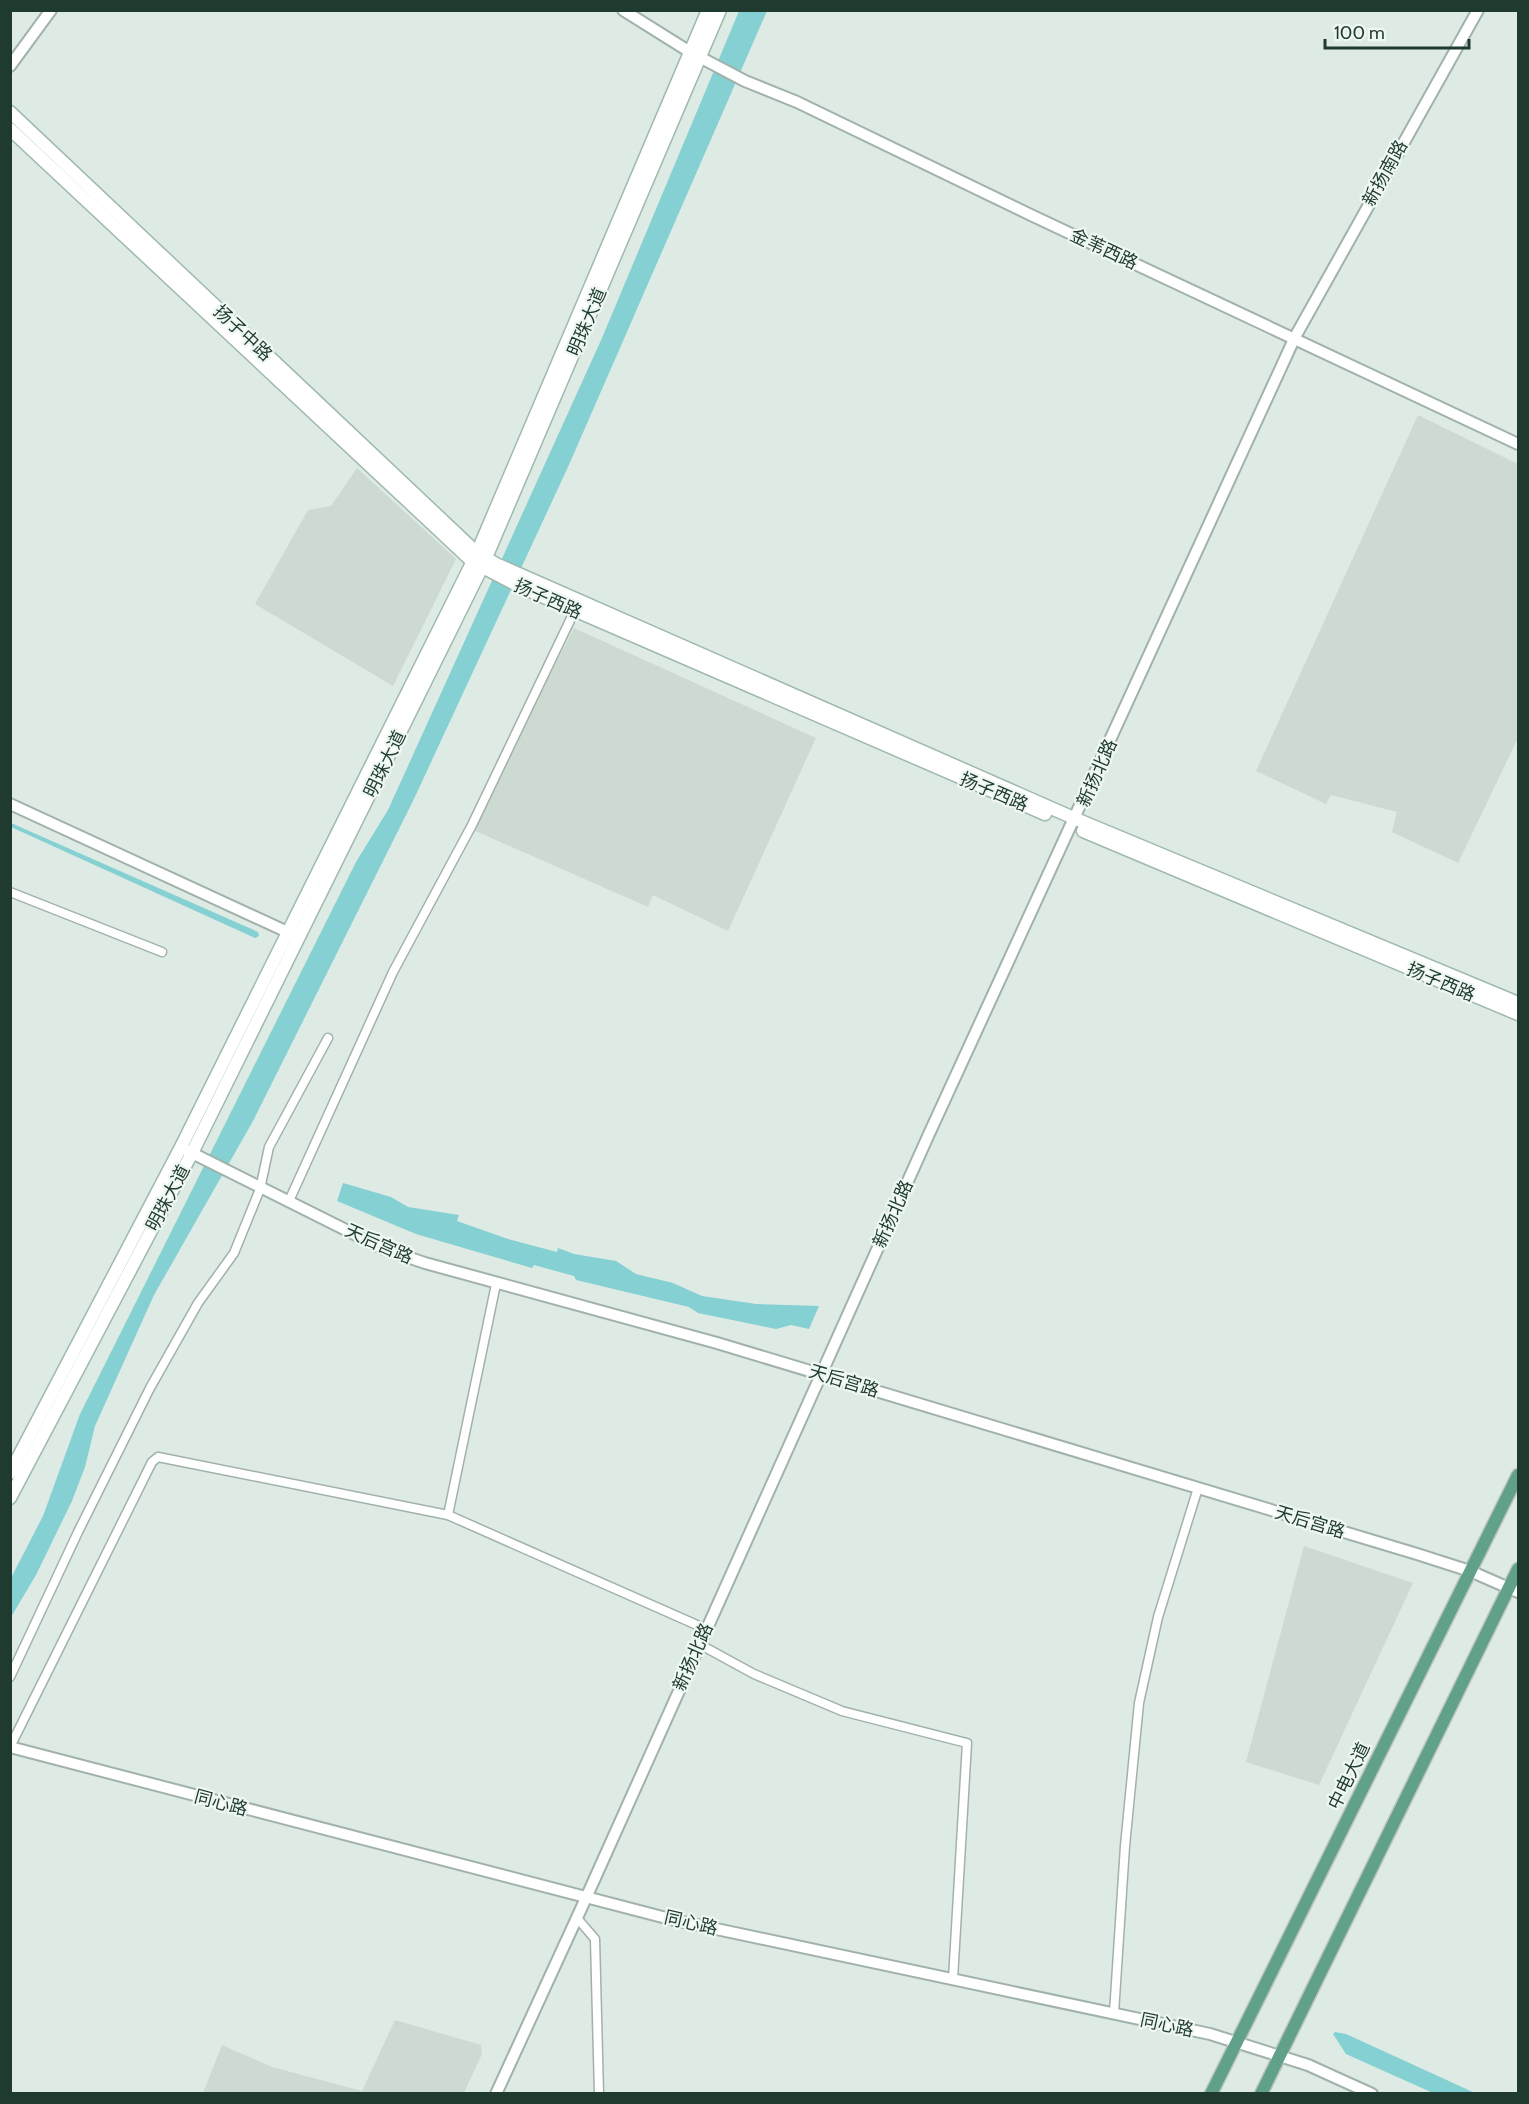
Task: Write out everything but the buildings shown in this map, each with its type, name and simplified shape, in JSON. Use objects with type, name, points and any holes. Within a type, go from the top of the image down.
[{"type":"main road","name":"明珠大道","points":[[699,58],[708,10]]},
{"type":"main road","name":"明珠大道","points":[[10,1498],[191,1152],[294,935],[484,563],[720,10]]},
{"type":"main road","name":"扬子中路","points":[[10,112],[484,563]]},
{"type":"main road","name":"扬子中路","points":[[10,129],[484,563]]},
{"type":"main road","name":"扬子西路","points":[[484,563],[575,610],[1518,1014]]},
{"type":"main road","name":"扬子西路","points":[[523,583],[1074,823],[1518,1003]]},
{"type":"main road","name":"明珠大道","points":[[10,1473],[191,1152]]},
{"type":"main road","name":"中电大道","points":[[1211,2094],[1518,1475]]},
{"type":"main road","points":[[1261,2094],[1514,1589],[1518,1569]]},
{"type":"street","points":[[10,66],[51,10]]},
{"type":"street","name":"金苇西路","points":[[623,10],[699,58],[746,81],[797,102],[1033,216],[1295,337],[1518,444]]},
{"type":"street","name":"新扬南路","points":[[1295,337],[1478,10]]},
{"type":"street","name":"新扬北路","points":[[495,2094],[1295,337]]},
{"type":"street","points":[[289,1202],[393,972],[472,825],[575,610]]},
{"type":"street","points":[[10,804],[294,935]]},
{"type":"street","points":[[10,892],[162,952]]},
{"type":"street","points":[[10,1677],[78,1532],[150,1388],[198,1303],[234,1253],[260,1189],[269,1147],[328,1038]]},
{"type":"street","name":"天后宫路","points":[[191,1152],[260,1189],[384,1249],[496,1284],[717,1343],[821,1374],[1470,1571],[1514,1589]]},
{"type":"street","points":[[448,1515],[496,1284]]},
{"type":"street","points":[[10,1747],[152,1462],[158,1457],[448,1515],[706,1629]]},
{"type":"street","points":[[1114,2013],[1125,1846],[1139,1703],[1158,1617],[1198,1488]]},
{"type":"street","points":[[699,1644],[754,1674],[842,1711],[967,1743],[953,1979]]},
{"type":"street","name":"同心路","points":[[10,1747],[674,1920],[1114,2013],[1237,2042],[1280,2055],[1372,2094]]},
{"type":"street","points":[[577,1918],[595,1940],[599,2094]]},
{"type":"shaded area","points":[[1418,415],[1518,464],[1518,738],[1458,863],[1392,832],[1397,812],[1331,795],[1326,804],[1256,771]]},
{"type":"shaded area","points":[[357,468],[456,559],[393,686],[255,604],[308,510],[331,506]]},
{"type":"shaded area","points":[[574,628],[816,738],[728,931],[653,895],[648,907],[471,829]]},
{"type":"shaded area","points":[[1304,1546],[1413,1583],[1319,1785],[1246,1762]]},
{"type":"shaded area","points":[[395,2020],[481,2045],[482,2054],[464,2093],[203,2093],[222,2045],[272,2067],[362,2091]]},
{"type":"water","points":[[739,11],[767,11],[568,467],[413,801],[253,1121],[154,1295],[95,1426],[85,1467],[72,1501],[36,1575],[11,1617],[11,1578],[43,1516],[80,1414],[356,862],[388,810],[602,338]]},
{"type":"water","points":[[11,823],[258,932],[259,936],[255,938],[11,827]]},
{"type":"water","points":[[343,1183],[391,1197],[408,1207],[459,1215],[457,1221],[508,1239],[557,1252],[558,1248],[574,1254],[616,1261],[636,1274],[673,1283],[702,1296],[756,1304],[819,1306],[809,1329],[791,1325],[776,1329],[698,1313],[689,1307],[576,1280],[574,1276],[534,1265],[532,1268],[416,1234],[337,1201]]},
{"type":"water","points":[[1335,2032],[1346,2034],[1475,2093],[1433,2093],[1346,2054],[1333,2034]]}]
